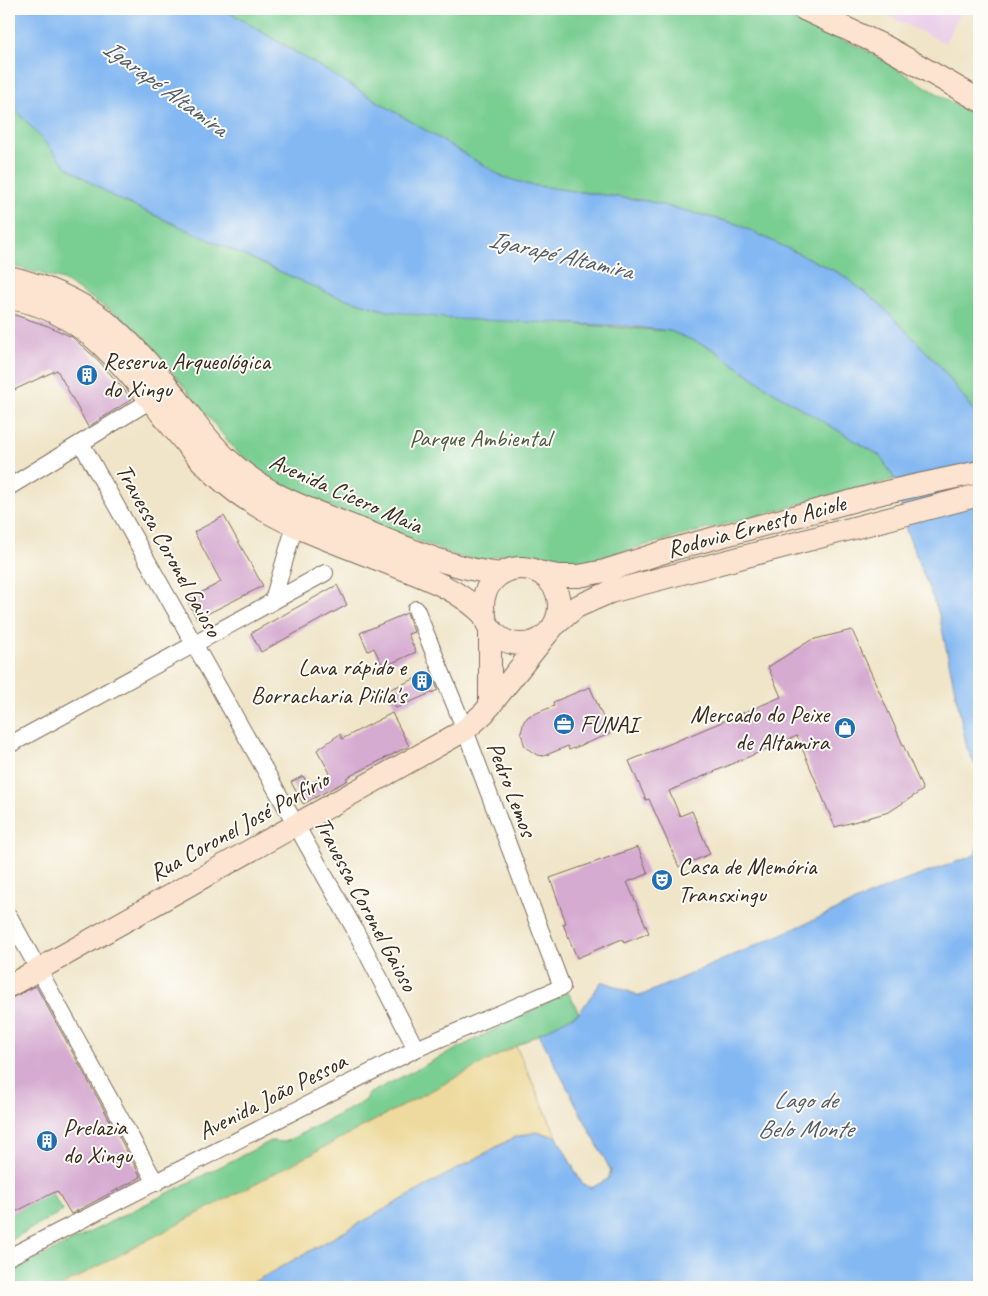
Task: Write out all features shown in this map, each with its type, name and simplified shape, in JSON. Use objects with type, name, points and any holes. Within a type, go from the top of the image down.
[{"type":"main road","points":[[804,9],[886,47],[979,100]]},
{"type":"main road","points":[[838,9],[894,36],[979,83]]},
{"type":"main road","name":"Avenida Cícero Maia","points":[[9,277],[38,284],[80,303],[116,328],[145,359],[205,436],[252,482],[298,506],[417,553],[477,571],[501,574]]},
{"type":"main road","name":"Avenida Cícero Maia","points":[[9,298],[47,308],[84,328],[105,347],[151,400],[193,453],[215,474],[258,506],[295,526],[444,586],[473,604],[487,622]]},
{"type":"main road","name":"Rodovia Ernesto Aciole","points":[[538,572],[558,576],[579,576],[605,571],[670,550],[886,492],[979,472]]},
{"type":"main road","name":"Rodovia Ernesto Aciole","points":[[551,630],[576,607],[610,592],[893,516],[979,495]]},
{"type":"main road","points":[[487,622],[499,637],[511,642],[524,644],[536,641],[551,630],[559,613],[556,589],[548,579],[538,572],[525,568],[513,569],[501,574],[492,581],[486,592],[487,622],[490,706]]},
{"type":"main road","name":"Rua Coronel José Porfírio","points":[[9,986],[465,730],[490,706],[551,630]]},
{"type":"street","points":[[9,487],[151,400]]},
{"type":"street","name":"Travessa Coronel Gaioso","points":[[82,443],[296,824],[416,1049]]},
{"type":"street","points":[[274,600],[295,526]]},
{"type":"street","points":[[9,745],[325,573]]},
{"type":"street","name":"Pedro Lemos","points":[[416,609],[465,730],[562,987]]},
{"type":"street","points":[[9,916],[156,1183]]},
{"type":"street","name":"Avenida João Pessoa","points":[[9,1256],[156,1183],[416,1049],[562,987]]},
{"type":"shaded area","points":[[873,9],[962,9],[945,43]]},
{"type":"green space","points":[[224,9],[766,9],[864,49],[979,119],[979,426],[973,410],[940,366],[880,304],[841,274],[737,224],[647,201],[530,185],[503,177]]},
{"type":"green space","name":"Parque Ambiental","points":[[9,102],[67,167],[114,197],[330,294],[387,311],[670,331],[711,348],[772,391],[879,455],[895,479],[572,565],[547,557],[524,554],[505,554],[482,560],[459,557],[313,500],[278,483],[236,451],[147,341],[122,318],[63,280],[9,265]]},
{"type":"green space","points":[[568,992],[579,1013],[59,1287],[9,1287],[9,1273],[271,1141],[285,1142],[365,1101],[370,1093]]},
{"type":"green space","points":[[9,1126],[63,1211],[9,1241]]},
{"type":"sand","points":[[516,1046],[557,1137],[536,1132],[514,1137],[245,1287],[59,1287]]},
{"type":"water","name":"Igarapé Altamira","points":[[9,9],[224,9],[503,177],[530,185],[647,201],[737,224],[841,274],[880,304],[940,366],[973,410],[979,426],[979,773],[967,748],[939,614],[906,530],[895,479],[879,455],[772,391],[711,348],[670,331],[625,326],[452,319],[387,311],[330,294],[114,197],[67,167],[9,102]]},
{"type":"water","name":"Lago de Belo Monte","points":[[979,841],[979,1287],[245,1287],[515,1137],[536,1132],[557,1137],[581,1182],[591,1188],[608,1179],[611,1171],[539,1034],[579,1013],[602,981],[640,996],[896,884],[975,855]]},
{"type":"building","name":"Reserva Arqueológica do Xingu","points":[[9,313],[48,326],[72,337],[98,360],[132,399],[88,427],[57,370],[14,390],[9,380]]},
{"type":"building","points":[[224,516],[263,586],[197,619],[187,600],[221,582],[194,532]]},
{"type":"building","points":[[337,585],[347,605],[261,652],[251,633]]},
{"type":"building","points":[[407,613],[414,632],[408,634],[416,652],[383,667],[374,648],[368,651],[360,633]]},
{"type":"building","name":"Mercado do Peixe de Altamira","points":[[852,630],[923,790],[889,812],[835,827],[797,736],[669,791],[680,816],[692,811],[710,854],[679,867],[649,799],[646,800],[629,761],[781,697],[768,667],[811,640]]},
{"type":"building","name":"Lava rápido e Borracharia Pilila's","points":[[431,672],[438,690],[396,708],[386,691]]},
{"type":"building","name":"FUNAI","points":[[590,687],[610,734],[569,750],[568,746],[544,756],[537,755],[525,747],[521,733],[524,721],[529,716],[554,706],[553,702]]},
{"type":"building","points":[[392,713],[409,746],[346,778],[348,780],[303,804],[291,782],[303,776],[308,785],[330,773],[317,750],[340,734],[342,739]]},
{"type":"building","points":[[638,847],[648,874],[627,882],[649,933],[624,943],[622,939],[577,958],[563,924],[566,923],[550,878]]},
{"type":"building","points":[[36,986],[141,1177],[71,1214],[57,1191],[9,1215],[9,999]]},
{"type":"place","name":"Reserva Arqueológica do Xingu","points":[[87,375]]},
{"type":"place","name":"Lava rápido e Borracharia Pilila's","points":[[422,681]]},
{"type":"place","name":"FUNAI","points":[[564,724]]},
{"type":"place","name":"Mercado do Peixe de Altamira","points":[[845,728]]},
{"type":"place","name":"Casa de Memória Transxingu","points":[[662,880]]},
{"type":"place","name":"Prelazia do Xingu","points":[[47,1141]]}]
